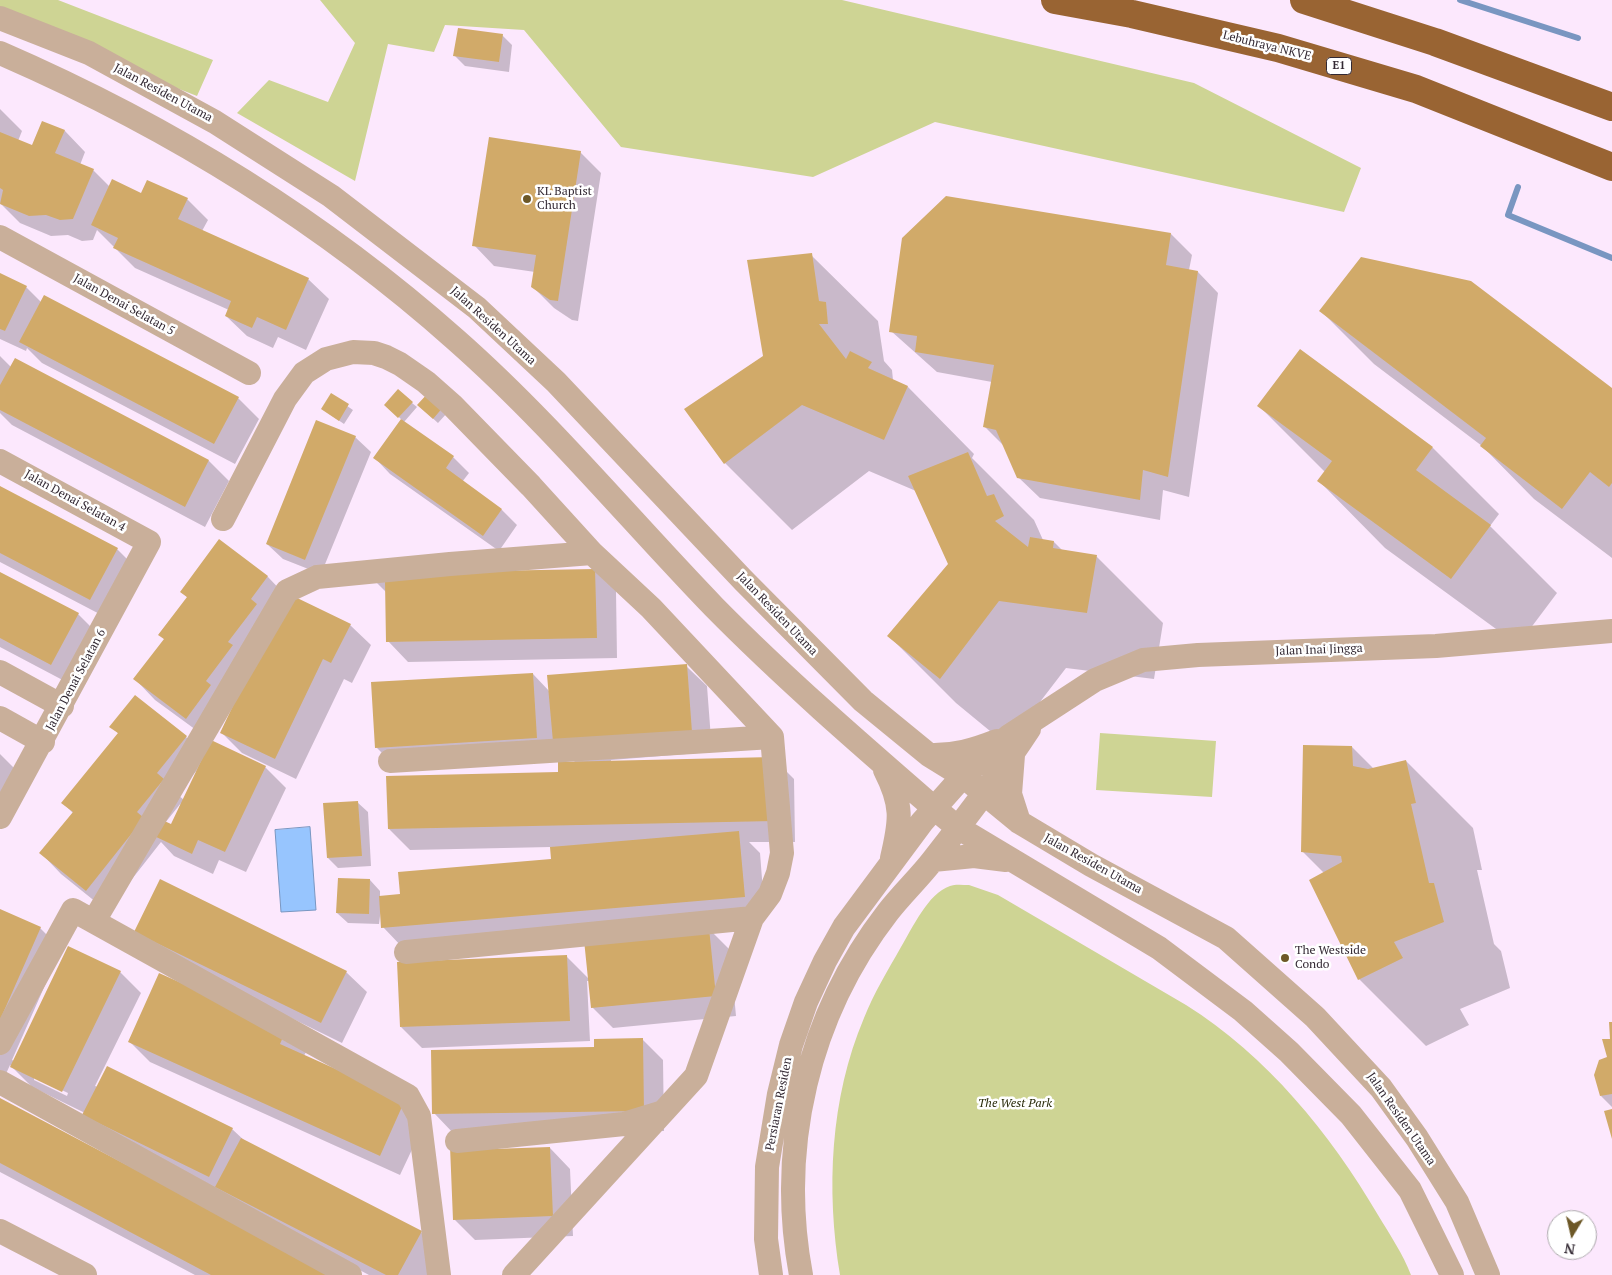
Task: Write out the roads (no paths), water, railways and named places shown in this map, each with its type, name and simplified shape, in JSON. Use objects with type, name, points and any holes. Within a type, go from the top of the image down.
[{"type":"highway","name":"Lebuhraya NKVE","points":[[1055,0],[1132,14],[1278,48],[1416,89],[1612,167]]},
{"type":"highway","points":[[1304,0],[1435,42],[1612,107]]},
{"type":"street","name":"Jalan Residen Utama","points":[[0,18],[97,58],[215,122],[331,196],[477,308],[556,382],[838,678],[929,755],[962,776],[1019,822],[1092,865],[1226,938],[1315,1017],[1370,1075],[1417,1138],[1456,1202],[1488,1275]]},
{"type":"street","points":[[0,54],[86,91],[138,118],[209,159],[318,231],[458,342],[567,450],[756,649],[934,808],[957,827],[1159,948],[1243,1011],[1289,1052],[1351,1115],[1410,1190],[1452,1275]]},
{"type":"street","name":"Jalan Denai Selatan 5","points":[[0,237],[249,373]]},
{"type":"street","points":[[223,519],[296,380],[326,359],[339,355],[365,352],[380,355],[400,364],[452,405],[532,486],[592,553],[651,608],[772,737],[782,853],[778,873],[770,894],[752,918],[696,1076],[514,1275]]},
{"type":"street","points":[[567,450],[597,427]]},
{"type":"street","name":"Jalan Denai Selatan 4","points":[[0,461],[150,542]]},
{"type":"street","name":"Jalan Denai Selatan 6","points":[[0,817],[43,742],[150,542]]},
{"type":"street","points":[[94,921],[287,591],[317,577],[592,553]]},
{"type":"street","name":"Jalan Inai Jingga","points":[[985,794],[1011,745],[1038,715],[1095,680],[1144,660],[1198,655],[1436,646],[1612,631]]},
{"type":"street","points":[[0,672],[62,706]]},
{"type":"street","points":[[0,718],[43,742]]},
{"type":"street","points":[[390,761],[772,737]]},
{"type":"street","points":[[929,755],[948,756],[1011,745],[1010,794],[1019,822]]},
{"type":"street","name":"Jalan Inai Jingga","points":[[962,776],[1011,745]]},
{"type":"street","points":[[881,762],[897,793],[899,808],[897,835],[890,864]]},
{"type":"street","name":"Persiaran Residen","points":[[770,1275],[766,1230],[766,1167],[779,1094],[791,1045],[824,961],[844,927],[890,864],[962,776]]},
{"type":"street","name":"Persiaran Residen","points":[[801,1275],[796,1246],[792,1172],[801,1106],[825,1020],[838,991],[888,912],[933,860],[957,827],[985,794]]},
{"type":"street","points":[[933,860],[974,856],[1015,862]]},
{"type":"street","points":[[0,1043],[73,910],[94,921],[408,1096],[419,1116],[439,1275]]},
{"type":"street","points":[[406,952],[752,918]]},
{"type":"street","points":[[0,1082],[350,1275]]},
{"type":"street","points":[[457,1141],[624,1124],[662,1113]]},
{"type":"street","points":[[0,1231],[85,1275]]},
{"type":"water","points":[[310,827],[316,910],[281,912],[275,830]]},
{"type":"waterway","points":[[1460,0],[1578,38]]},
{"type":"waterway","points":[[1518,187],[1508,215],[1612,258]]},
{"type":"place","name":"KL Baptist Church","points":[[527,199]]},
{"type":"place","name":"The Westside Condo","points":[[1285,958]]},
{"type":"park label","name":"The West Park","points":[[1015,1104]]}]
